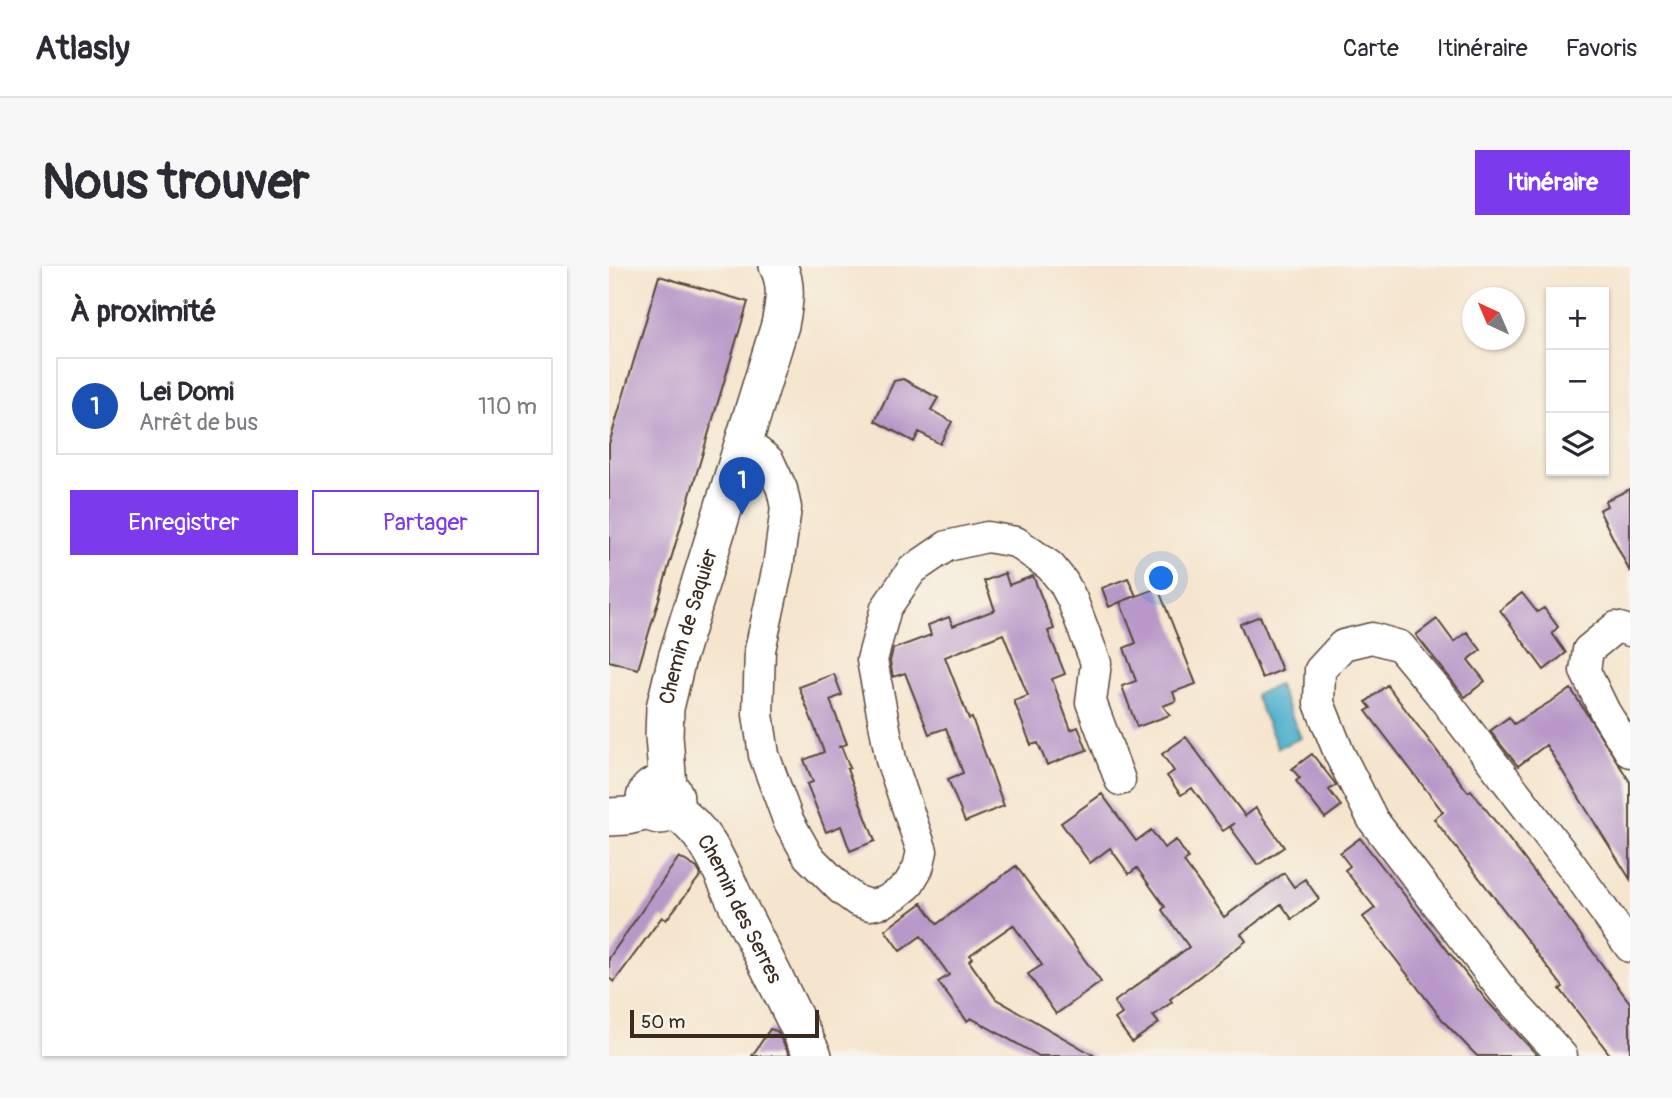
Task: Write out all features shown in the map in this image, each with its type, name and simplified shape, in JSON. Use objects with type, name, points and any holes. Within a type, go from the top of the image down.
[{"type":"street","name":"Chemin de Saquier","points":[[663,802],[665,708],[677,658],[780,325],[785,302],[784,283],[778,266]]},
{"type":"street","points":[[744,441],[769,461],[782,489],[786,508],[778,567],[760,650],[758,713],[764,755],[789,820],[808,856],[842,890],[857,901],[870,905],[884,902],[908,885],[918,868],[922,850],[891,760],[872,660],[886,608],[912,570],[947,546],[987,537],[1016,542],[1050,566],[1063,582],[1096,663],[1091,702],[1120,780]]},
{"type":"street","points":[[1630,631],[1616,627],[1588,650],[1585,671],[1605,712],[1630,752]]},
{"type":"street","points":[[1562,1056],[1504,992],[1373,820],[1339,753],[1319,703],[1320,670],[1343,645],[1372,638],[1400,646],[1531,812],[1630,947]]},
{"type":"street","points":[[609,817],[627,816],[663,802]]},
{"type":"street","name":"Chemin des Serres","points":[[663,802],[686,818],[702,834],[720,862],[734,898],[813,1056]]},
{"type":"water","points":[[1278,685],[1301,738],[1278,748],[1255,695]]},
{"type":"building","points":[[659,276],[748,302],[638,669],[609,661],[609,444]]},
{"type":"building","points":[[903,379],[938,398],[931,410],[952,422],[940,444],[919,432],[914,442],[875,421],[894,381]]},
{"type":"building","points":[[1630,489],[1630,572],[1599,510],[1607,506],[1605,501]]},
{"type":"building","points":[[1005,573],[1009,585],[1033,576],[1054,629],[1048,631],[1065,674],[1052,679],[1071,730],[1078,727],[1087,750],[1047,765],[1038,743],[1031,745],[1014,701],[1028,696],[1003,634],[945,657],[969,719],[972,718],[1004,806],[965,822],[948,779],[963,773],[946,728],[929,734],[905,673],[893,677],[890,661],[893,649],[931,635],[928,625],[949,617],[953,626],[995,610],[984,581]]},
{"type":"building","points":[[1128,578],[1136,596],[1109,607],[1102,588]]},
{"type":"building","points":[[1158,588],[1196,684],[1173,692],[1176,701],[1163,706],[1170,715],[1137,727],[1122,686],[1136,681],[1124,648],[1136,643],[1120,602]]},
{"type":"building","points":[[1522,593],[1537,612],[1544,608],[1558,627],[1552,633],[1566,653],[1544,670],[1500,610]]},
{"type":"building","points":[[1260,616],[1282,670],[1262,678],[1240,624]]},
{"type":"building","points":[[1437,619],[1454,642],[1467,632],[1481,650],[1468,660],[1485,681],[1465,697],[1416,635]]},
{"type":"building","points":[[834,674],[842,695],[830,700],[847,744],[841,746],[850,768],[847,769],[875,841],[850,851],[841,826],[826,832],[807,784],[813,782],[804,760],[824,752],[799,687]]},
{"type":"building","points":[[1387,685],[1468,792],[1471,790],[1545,886],[1630,1003],[1630,1056],[1611,1056],[1560,989],[1563,987],[1434,819],[1443,812],[1366,711],[1371,708],[1366,702]]},
{"type":"building","points":[[1571,689],[1630,782],[1630,879],[1546,745],[1518,766],[1490,731],[1509,717],[1514,724]]},
{"type":"building","points":[[1186,737],[1245,816],[1256,808],[1284,847],[1258,865],[1230,827],[1235,823],[1223,831],[1192,788],[1181,795],[1167,776],[1174,771],[1162,754]]},
{"type":"building","points":[[1312,754],[1336,785],[1329,790],[1341,806],[1325,818],[1296,781],[1300,778],[1292,769]]},
{"type":"building","points":[[1102,794],[1136,841],[1151,830],[1164,848],[1176,840],[1188,858],[1184,862],[1224,917],[1284,873],[1294,887],[1305,879],[1319,899],[1292,919],[1281,904],[1241,934],[1246,941],[1170,999],[1172,1002],[1153,1016],[1159,1023],[1132,1042],[1115,1019],[1122,1014],[1114,1002],[1189,947],[1162,910],[1165,907],[1137,868],[1129,874],[1110,848],[1090,863],[1061,823]]},
{"type":"building","points":[[1360,838],[1487,1001],[1538,1056],[1477,1056],[1445,1023],[1363,917],[1375,908],[1345,870],[1350,866],[1340,853]]},
{"type":"building","points":[[679,857],[697,868],[701,875],[666,920],[662,917],[614,982],[609,978],[609,958]]},
{"type":"building","points":[[1016,866],[1101,982],[1056,1014],[1028,974],[1042,965],[1013,925],[970,955],[972,958],[969,961],[996,999],[1095,1056],[1039,1056],[971,1018],[967,1021],[938,982],[949,975],[921,936],[900,951],[885,930],[922,903],[937,924]]},
{"type":"building","points":[[770,1029],[777,1031],[790,1056],[752,1056]]},
{"type":"place","name":"Lei Domi","points":[[742,515]]}]
